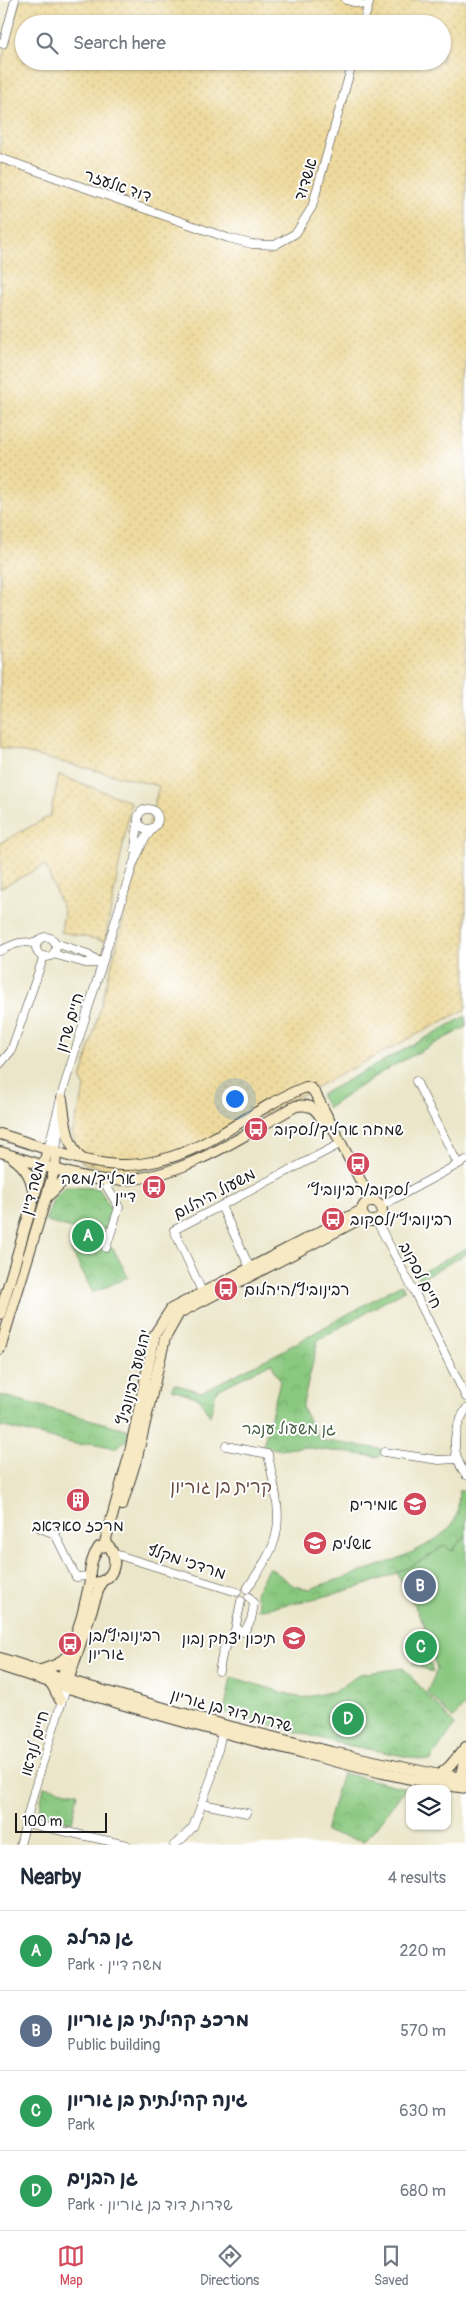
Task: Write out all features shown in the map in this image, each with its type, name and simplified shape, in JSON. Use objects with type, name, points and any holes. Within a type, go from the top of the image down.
[{"type":"street","points":[[1,43],[16,0]]},
{"type":"street","points":[[346,0],[369,3]]},
{"type":"street","name":"אשדוד","points":[[228,238],[252,244],[276,245],[296,233],[312,207],[350,70]]},
{"type":"street","name":"דוד אלעזר","points":[[0,158],[228,238]]},
{"type":"street","points":[[151,810],[158,818],[153,828],[143,828],[138,822],[141,812],[151,810]]},
{"type":"street","name":"חיים שרון","points":[[133,864],[138,835],[138,822]]},
{"type":"street","name":"חיים שרון","points":[[52,1150],[62,1094],[101,963],[133,864],[144,840],[153,828]]},
{"type":"street","points":[[53,954],[56,949],[52,938],[45,937],[40,939],[37,944],[38,952],[44,956],[53,954],[86,964],[101,963]]},
{"type":"street","points":[[0,951],[20,942],[37,944]]},
{"type":"street","points":[[55,943],[88,954],[101,963]]},
{"type":"street","points":[[0,1064],[11,1052],[44,956]]},
{"type":"street","points":[[381,1206],[462,1162],[416,1081]]},
{"type":"street","points":[[0,1134],[95,1163],[127,1166],[144,1165],[176,1156],[212,1139],[306,1087],[313,1091],[366,1208],[370,1221],[376,1220],[381,1216],[381,1206],[377,1202],[366,1208]]},
{"type":"street","points":[[62,1094],[66,1126],[73,1147],[81,1158],[95,1163]]},
{"type":"street","points":[[4,1153],[87,1176],[106,1179],[146,1177],[196,1160],[296,1106],[311,1106],[316,1110],[336,1146],[366,1208]]},
{"type":"street","name":"משעול היהלום","points":[[204,1296],[174,1230],[336,1146]]},
{"type":"street","name":"משה דיין","points":[[0,1349],[39,1202],[44,1165],[52,1150]]},
{"type":"street","name":"משה דיין","points":[[0,1314],[39,1202],[55,1168],[52,1150]]},
{"type":"street","points":[[4,1153],[27,1171],[39,1202],[60,1183],[87,1176]]},
{"type":"street","points":[[106,1179],[107,1187],[119,1207],[106,1248]]},
{"type":"street","points":[[221,1206],[250,1268]]},
{"type":"street","name":"יהושוע רבינוביץ","points":[[204,1296],[250,1268],[366,1208]]},
{"type":"street","name":"יהושוע רבינוביץ","points":[[109,1549],[156,1334],[171,1309],[204,1296],[366,1208]]},
{"type":"street","name":"חיים לסקוב","points":[[376,1220],[415,1293],[466,1397]]},
{"type":"street","points":[[466,1404],[466,1409],[456,1429],[454,1448],[457,1459],[466,1470]]},
{"type":"street","points":[[466,1415],[459,1429],[458,1445],[466,1470]]},
{"type":"street","points":[[226,1446],[268,1454],[278,1513],[276,1535],[246,1600],[241,1601]]},
{"type":"street","points":[[384,1452],[439,1460],[457,1459]]},
{"type":"street","points":[[40,1528],[55,1534],[76,1577],[83,1581],[89,1578]]},
{"type":"street","points":[[65,1681],[69,1654],[89,1578],[95,1553],[99,1547],[109,1549],[115,1565],[109,1576],[101,1582],[94,1584],[89,1578],[76,1577]]},
{"type":"street","name":"מרדכי מקלף","points":[[109,1549],[237,1592]]},
{"type":"street","name":"מרדכי מקלף","points":[[115,1565],[129,1557]]},
{"type":"street","points":[[65,1681],[73,1669],[101,1582]]},
{"type":"street","points":[[235,1630],[244,1632],[251,1620],[254,1604],[248,1593],[241,1588],[237,1592],[237,1598],[241,1601]]},
{"type":"street","points":[[219,1671],[224,1651],[235,1630],[241,1601]]},
{"type":"street","points":[[39,1671],[58,1664],[69,1654]]},
{"type":"street","name":"שדרות דוד בן גוריון","points":[[0,1658],[65,1681],[332,1760],[462,1788]]},
{"type":"street","name":"שדרות דוד בן גוריון","points":[[0,1666],[51,1683],[65,1681],[87,1686],[223,1729],[439,1774],[464,1777]]},
{"type":"street","points":[[73,1669],[87,1686]]},
{"type":"street","name":"חיים לנדאו","points":[[20,1845],[65,1681]]},
{"type":"street","points":[[51,1683],[60,1700]]},
{"type":"street","points":[[174,1845],[193,1827],[203,1804],[223,1729]]},
{"type":"street","points":[[439,1774],[449,1767],[466,1747]]},
{"type":"street","points":[[462,1788],[466,1755]]},
{"type":"street","points":[[203,1804],[247,1813]]},
{"type":"street","points":[[26,1823],[127,1845]]},
{"type":"green space","points":[[466,1016],[466,1027],[380,1073],[328,1108],[320,1095]]},
{"type":"green space","points":[[65,1187],[99,1188],[112,1210],[100,1243],[113,1248],[128,1277],[93,1293],[71,1250],[75,1230],[45,1221],[54,1198]]},
{"type":"green space","points":[[466,1248],[466,1254],[420,1279],[417,1275]]},
{"type":"green space","name":"גן משעול ענבר","points":[[401,1284],[405,1290],[318,1340],[302,1408],[320,1440],[381,1449],[380,1457],[301,1447],[281,1450],[263,1446],[280,1381],[271,1363],[216,1391],[210,1416],[199,1398],[172,1389],[174,1384],[201,1392],[284,1350]]},
{"type":"green space","points":[[0,1395],[129,1430],[127,1439],[116,1448],[91,1443],[80,1445],[0,1426]]},
{"type":"green space","points":[[459,1490],[466,1491],[466,1535],[451,1551],[444,1545],[424,1559],[379,1580],[330,1595],[257,1610],[259,1604],[255,1593],[269,1567],[294,1586],[310,1589],[391,1561],[413,1552],[447,1530],[457,1514]]},
{"type":"green space","points":[[466,1535],[466,1703],[453,1719],[427,1692],[437,1670],[423,1622],[396,1571],[427,1558],[444,1545],[452,1551]]},
{"type":"green space","points":[[421,1629],[433,1673],[413,1664]]},
{"type":"green space","points":[[403,1668],[455,1725],[430,1761],[337,1743],[224,1712],[231,1677],[302,1698],[336,1691],[360,1674]]},
{"type":"green space","points":[[342,1773],[406,1788],[365,1841],[325,1832]]},
{"type":"green space","points":[[44,1786],[78,1793],[72,1822],[38,1815]]},
{"type":"sand","points":[[20,0],[466,0],[466,1009],[174,1161],[122,1175],[82,1162],[72,1133],[85,1088],[81,1080],[159,786],[0,747],[0,66],[15,16],[15,70],[451,70],[451,15],[15,15]]},
{"type":"sand","points":[[59,775],[131,802],[105,941],[61,932],[64,912],[45,865],[0,888],[0,843],[50,816]]},
{"type":"place","name":"שמחה ארליך/לסקוב","points":[[256,1129]]},
{"type":"place","name":"לסקוב/רבינוביץ׳","points":[[358,1164]]},
{"type":"place","name":"ארליך/משה דיין","points":[[154,1187]]},
{"type":"place","name":"רבינוביץ׳/לסקוב","points":[[333,1219]]},
{"type":"place","name":"גן ברלב","points":[[88,1236]]},
{"type":"place","name":"רבינוביץ/היהלום","points":[[226,1289]]},
{"type":"place","name":"מרכז סאדאב","points":[[78,1500]]},
{"type":"place","name":"אמירים","points":[[415,1504]]},
{"type":"place","name":"אשלים","points":[[315,1543]]},
{"type":"place","name":"מרכז קהילתי בן גוריון","points":[[420,1586]]},
{"type":"place","name":"תיכון יצחק נבון","points":[[294,1638]]},
{"type":"place","name":"רבינוביץ/בן גוריון","points":[[70,1644]]},
{"type":"place","name":"גינה קהילתית בן גוריון","points":[[421,1647]]},
{"type":"place","name":"גן הבנים","points":[[348,1719]]},
{"type":"district","name":"קרית בן גוריון","points":[[221,1487]]}]
